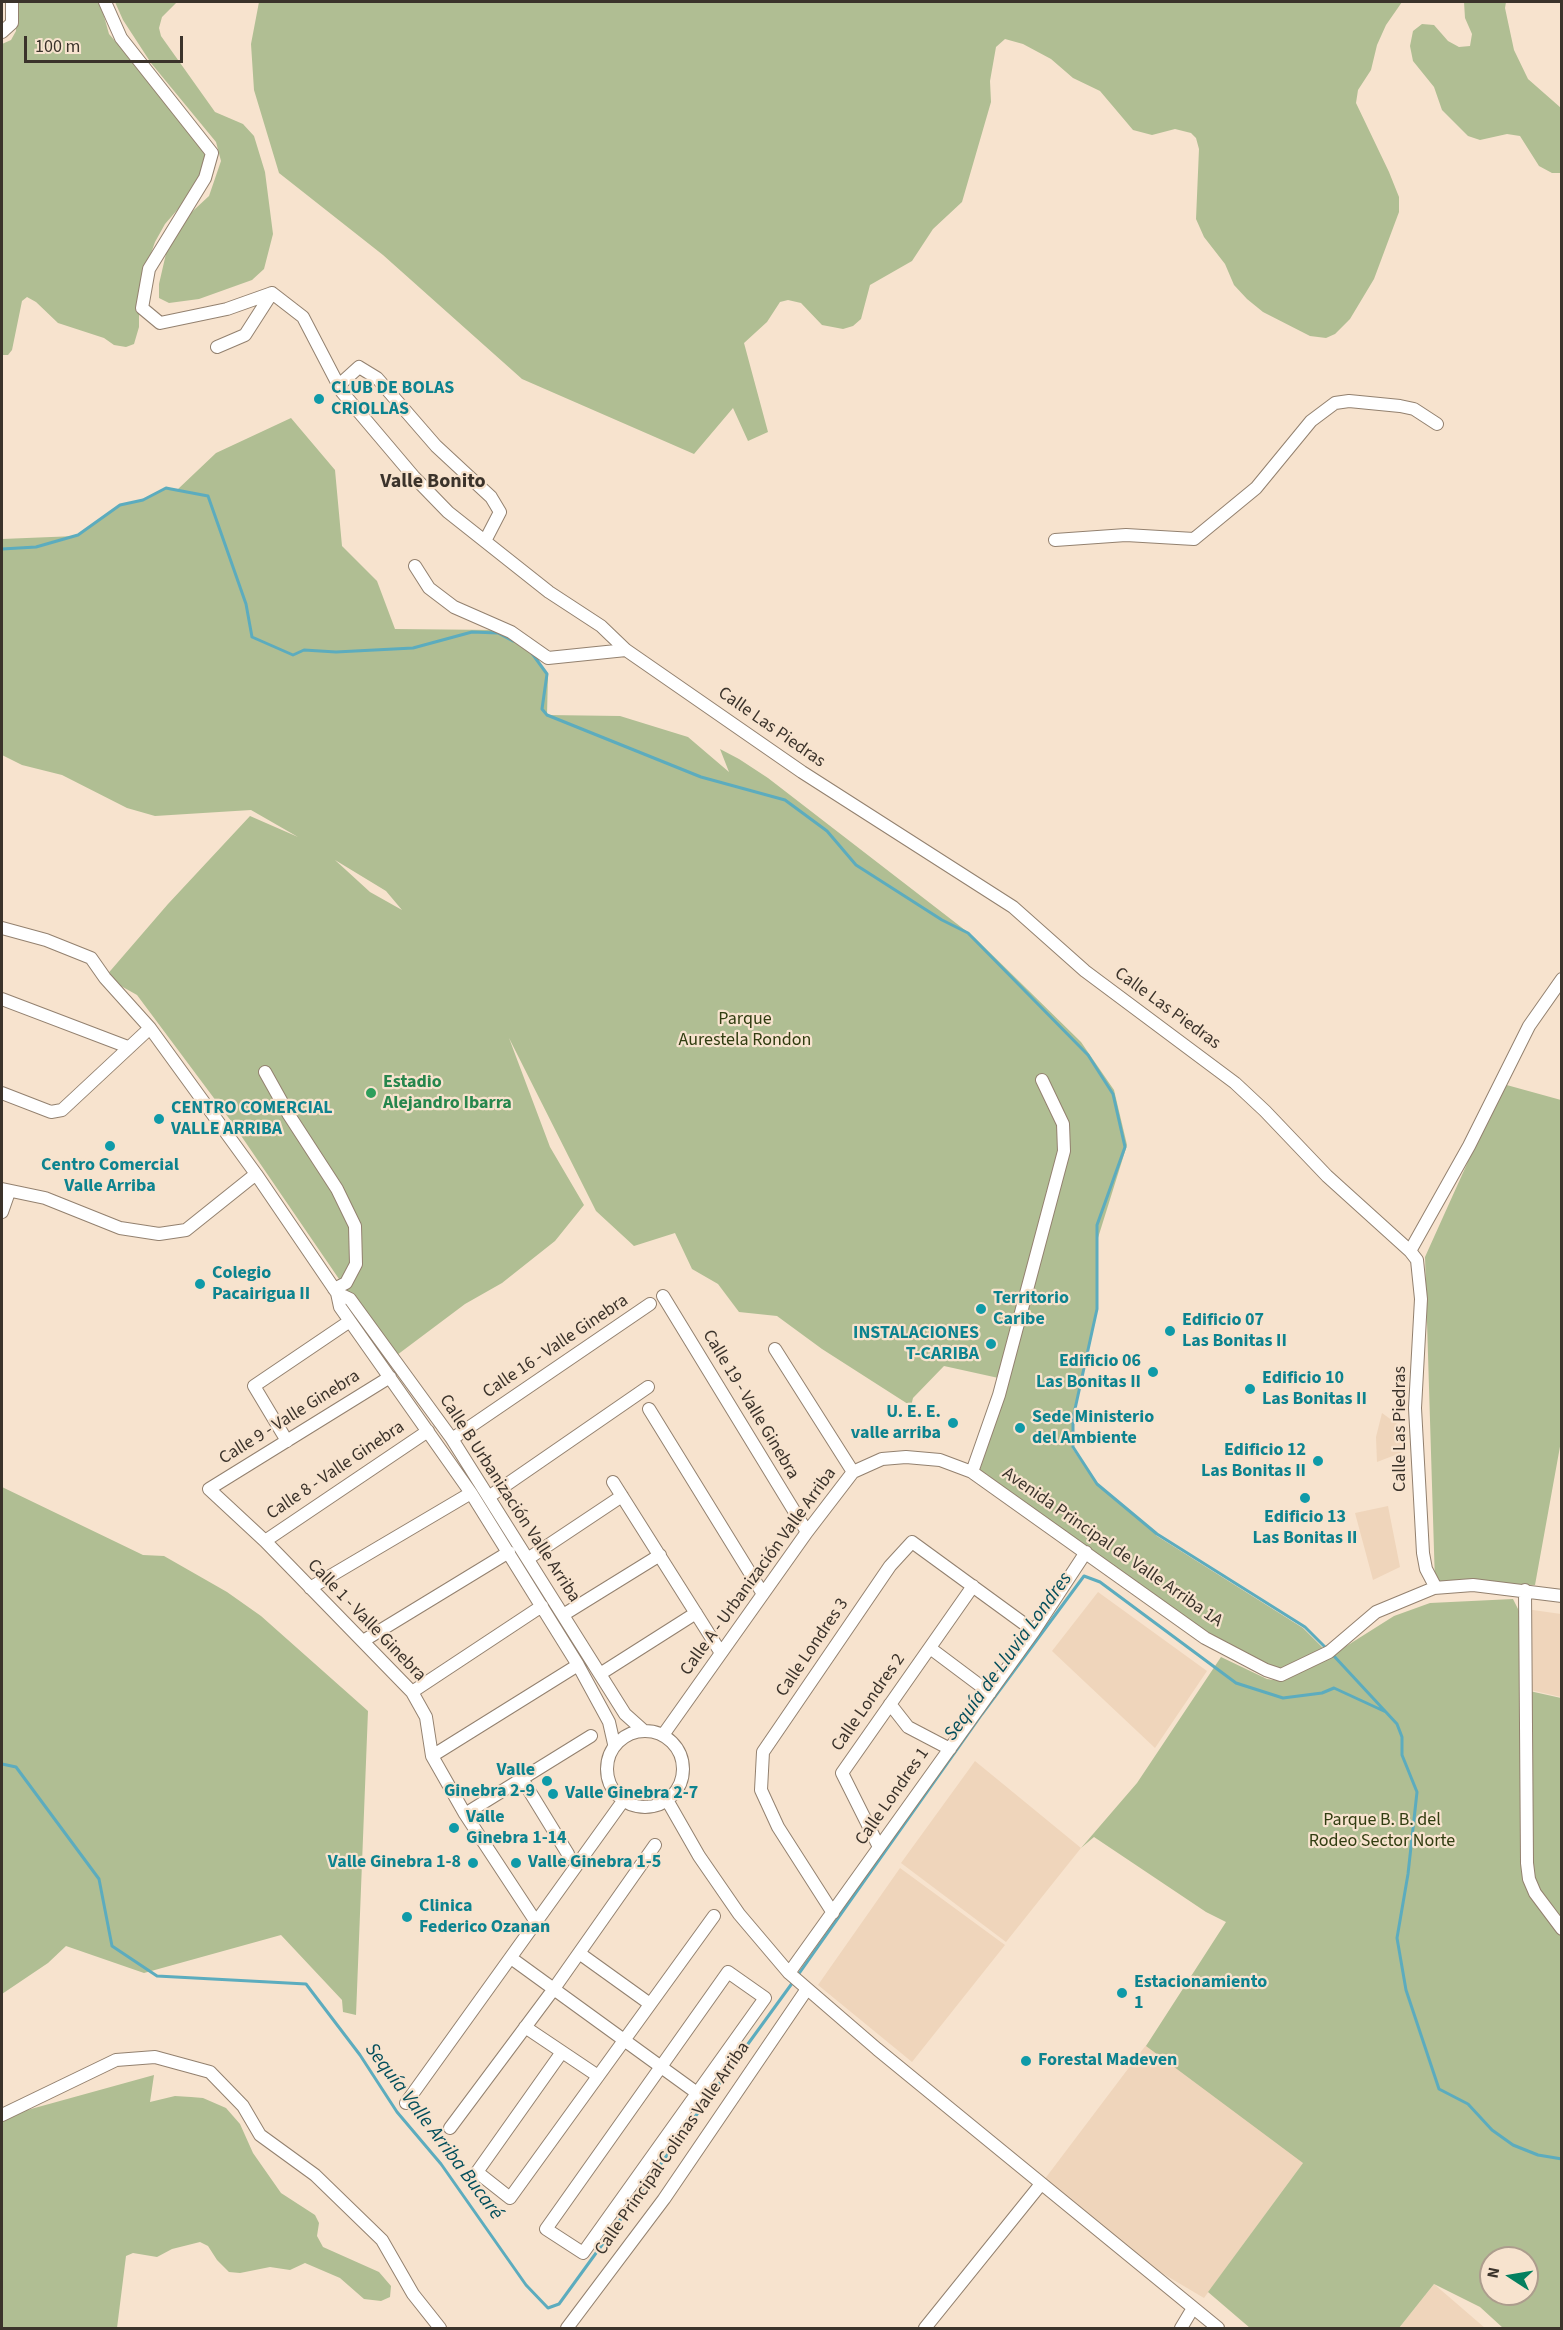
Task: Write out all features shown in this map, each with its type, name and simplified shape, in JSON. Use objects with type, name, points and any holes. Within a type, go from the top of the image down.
[{"type":"street","points":[[2,32],[12,23],[12,2]]},
{"type":"street","points":[[105,2],[121,38],[212,153],[205,178],[149,269],[142,308],[160,323],[227,309],[272,293]]},
{"type":"street","points":[[217,347],[245,335],[272,293]]},
{"type":"street","name":"Calle Las Piedras","points":[[272,293],[303,317],[338,386],[414,477],[448,512],[549,592],[601,626],[626,650],[802,772],[1013,907],[1085,970],[1235,1083],[1327,1176],[1410,1251],[1417,1260],[1421,1299],[1415,1408],[1423,1553],[1426,1569],[1436,1587]]},
{"type":"street","points":[[338,386],[359,367],[377,378],[436,446],[491,497],[500,512],[485,541]]},
{"type":"street","points":[[1055,540],[1126,535],[1194,539],[1256,488],[1311,421],[1335,403],[1350,401],[1400,406],[1414,409],[1437,424]]},
{"type":"street","points":[[416,566],[429,588],[454,608],[511,632],[548,658],[626,650]]},
{"type":"street","name":"Calle B Urbanización Valle Arriba","points":[[2,928],[46,940],[91,958],[150,1028],[256,1174],[336,1291],[340,1307],[471,1493],[578,1665],[609,1722],[614,1744]]},
{"type":"street","points":[[1410,1251],[1474,1137],[1528,1026],[1562,979]]},
{"type":"street","points":[[2,999],[128,1047]]},
{"type":"street","points":[[2,1093],[51,1112],[62,1110],[150,1028]]},
{"type":"street","points":[[265,1072],[289,1115],[337,1190],[355,1226],[356,1264],[346,1283],[336,1291]]},
{"type":"street","points":[[972,1472],[999,1395],[1064,1151],[1063,1124],[1042,1080]]},
{"type":"street","points":[[2,1212],[5,1191],[45,1198],[120,1228],[159,1234],[186,1230],[256,1174]]},
{"type":"street","name":"Calle B Urbanización Valle Arriba","points":[[336,1291],[350,1299],[453,1439],[625,1714],[644,1731]]},
{"type":"street","name":"Calle 19 - Valle Ginebra","points":[[663,1296],[807,1532]]},
{"type":"street","name":"Calle 16 - Valle Ginebra","points":[[453,1439],[650,1304]]},
{"type":"street","points":[[287,1441],[254,1386],[350,1321]]},
{"type":"street","points":[[775,1349],[853,1472]]},
{"type":"street","name":"Calle 9 - Valle Ginebra","points":[[209,1489],[390,1377]]},
{"type":"street","points":[[490,1496],[648,1387]]},
{"type":"street","points":[[649,1409],[764,1594]]},
{"type":"street","name":"Calle 8 - Valle Ginebra","points":[[265,1541],[428,1431]]},
{"type":"street","name":"Calle A - Urbanización Valle Arriba","points":[[663,1735],[807,1532],[853,1472],[882,1459],[906,1457],[940,1460],[972,1472]]},
{"type":"street","name":"Avenida Principal de Valle Arriba 1A","points":[[972,1472],[1205,1638],[1281,1675],[1329,1652],[1376,1612],[1436,1587],[1473,1585],[1562,1596]]},
{"type":"street","points":[[613,1482],[722,1653]]},
{"type":"street","name":"Calle 1 - Valle Ginebra","points":[[209,1489],[265,1541],[412,1692],[426,1717],[432,1756],[465,1814],[536,1922]]},
{"type":"street","points":[[310,1588],[471,1493]]},
{"type":"street","points":[[529,1558],[622,1496]]},
{"type":"street","name":"Calle Londres 3","points":[[833,1913],[778,1827],[761,1790],[763,1752],[890,1566],[912,1542],[1034,1630]]},
{"type":"street","points":[[363,1641],[509,1552]]},
{"type":"street","name":"Calle Londres 1","points":[[789,1973],[990,1693],[1086,1552]]},
{"type":"street","points":[[563,1615],[660,1555]]},
{"type":"street","name":"Calle Londres 2","points":[[879,1847],[842,1773],[973,1586]]},
{"type":"street","points":[[1526,1590],[1524,1630],[1527,1863],[1529,1879],[1535,1893],[1562,1929]]},
{"type":"street","points":[[412,1692],[542,1606]]},
{"type":"street","points":[[600,1674],[696,1613]]},
{"type":"street","points":[[930,1648],[990,1693]]},
{"type":"street","points":[[432,1756],[578,1665]]},
{"type":"street","points":[[890,1704],[902,1716],[908,1727],[950,1749]]},
{"type":"street","points":[[644,1731],[663,1735],[674,1743],[680,1755],[683,1768],[681,1781],[667,1800],[657,1807],[633,1806],[614,1792],[608,1781],[607,1766],[614,1744],[630,1734],[644,1731]]},
{"type":"street","points":[[465,1814],[591,1736]]},
{"type":"street","points":[[522,1779],[568,1854]]},
{"type":"street","points":[[667,1800],[699,1856],[739,1914],[789,1973],[1041,2184],[1218,2328]]},
{"type":"street","points":[[406,2103],[624,1801]]},
{"type":"street","points":[[450,2128],[553,1990],[655,1845]]},
{"type":"street","points":[[562,2052],[477,2172],[510,2198],[714,1916]]},
{"type":"street","points":[[579,1953],[650,2004]]},
{"type":"street","points":[[511,1958],[697,2093]]},
{"type":"street","points":[[728,1972],[765,1998],[583,2253],[546,2229],[660,2066],[728,1972]]},
{"type":"street","name":"Calle Principal Colinas Valle Arriba","points":[[567,2328],[664,2199],[807,1989]]},
{"type":"street","points":[[525,2027],[598,2076]]},
{"type":"street","points":[[2,2115],[116,2060],[155,2057],[210,2072],[243,2106],[260,2135],[335,2192],[382,2240],[413,2294],[440,2328]]},
{"type":"street","points":[[925,2328],[1041,2184]]},
{"type":"street","points":[[1181,2328],[1193,2308]]},
{"type":"shaded area","points":[[1382,1413],[1404,1429],[1403,1452],[1377,1462],[1376,1437]]},
{"type":"shaded area","points":[[1388,1506],[1400,1567],[1373,1580],[1355,1513]]},
{"type":"shaded area","points":[[1098,1592],[1207,1671],[1155,1748],[1052,1651]]},
{"type":"shaded area","points":[[1526,1609],[1561,1614],[1561,1697],[1526,1689]]},
{"type":"shaded area","points":[[975,1761],[1081,1848],[1006,1942],[901,1863]]},
{"type":"shaded area","points":[[900,1868],[1005,1945],[912,2062],[818,1985]]},
{"type":"shaded area","points":[[1215,1963],[1303,2163],[1204,2298],[1133,2256],[1041,2184],[1143,2049]]},
{"type":"shaded area","points":[[1434,2284],[1485,2328],[1399,2328]]},
{"type":"green space","points":[[17,2],[100,2],[109,34],[165,98],[196,139],[205,155],[205,178],[165,224],[155,242],[139,288],[139,327],[134,344],[126,347],[114,345],[104,338],[58,323],[36,302],[27,297],[22,301],[12,350],[8,355],[2,355],[2,44],[11,40],[16,31]]},
{"type":"green space","points":[[115,2],[177,2],[162,17],[159,28],[161,36],[215,112],[243,124],[254,136],[265,172],[273,234],[264,269],[252,280],[199,299],[169,303],[159,298],[159,284],[168,245],[182,221],[209,196],[221,161],[216,142],[151,63],[123,20]]},
{"type":"green space","points":[[259,2],[1402,2],[1386,25],[1377,45],[1371,70],[1358,90],[1356,103],[1399,197],[1399,212],[1374,279],[1350,319],[1335,334],[1326,338],[1310,336],[1263,312],[1247,299],[1234,285],[1225,264],[1204,237],[1196,219],[1199,149],[1196,138],[1191,133],[1175,129],[1152,135],[1133,130],[1100,91],[1073,78],[1051,59],[1023,44],[1005,39],[996,47],[990,81],[991,102],[962,202],[933,229],[912,261],[870,285],[861,319],[853,326],[843,329],[822,325],[801,303],[788,300],[780,302],[767,322],[744,343],[768,432],[748,441],[733,408],[694,454],[522,379],[383,255],[279,173],[254,90],[251,44]]},
{"type":"green space","points":[[1464,2],[1506,2],[1505,8],[1514,50],[1528,79],[1561,108],[1561,173],[1552,173],[1539,166],[1520,136],[1507,134],[1480,140],[1468,136],[1442,110],[1434,87],[1413,61],[1410,46],[1413,31],[1422,24],[1434,25],[1448,41],[1459,47],[1470,46],[1472,34],[1465,18]]},
{"type":"green space","name":"Parque Aurestela Rondon","points":[[291,418],[335,470],[342,546],[377,581],[395,629],[498,630],[529,647],[548,675],[547,715],[620,716],[688,737],[729,772],[720,749],[739,759],[768,778],[974,937],[1081,1042],[1114,1090],[1127,1145],[1097,1241],[1097,1309],[1072,1418],[1072,1448],[1097,1484],[1146,1524],[1157,1536],[1303,1628],[1326,1651],[1280,1673],[1234,1652],[977,1470],[1003,1379],[944,1366],[913,1398],[911,1406],[822,1349],[777,1316],[739,1312],[718,1284],[692,1269],[675,1233],[634,1246],[596,1211],[509,1038],[550,1147],[584,1205],[555,1241],[502,1283],[465,1304],[393,1358],[231,1121],[137,995],[105,977],[168,904],[250,816],[298,837],[251,810],[155,816],[127,808],[62,775],[22,765],[2,755],[2,539],[76,536],[120,505],[143,500],[166,488],[177,490],[216,453]],"holes":[[[335,860],[386,891],[402,910],[370,892]]]},
{"type":"green space","points":[[1503,1084],[1561,1100],[1561,1441],[1535,1585],[1435,1583],[1425,1257]]},
{"type":"green space","points":[[2,1487],[143,1555],[164,1556],[227,1592],[261,1616],[368,1711],[356,2015],[343,2012],[342,2000],[281,1935],[144,1973],[66,1946],[48,1963],[2,1994]]},
{"type":"green space","name":"Parque B. B. del Rodeo Sector Norte","points":[[1513,1599],[1524,1621],[1525,1690],[1561,1698],[1561,2328],[1503,2328],[1480,2307],[1434,2284],[1399,2328],[1250,2328],[1208,2292],[1303,2163],[1146,2046],[1226,1922],[1206,1912],[1094,1837],[1081,1848],[1137,1783],[1221,1657],[1267,1679],[1281,1681],[1329,1657],[1394,1616],[1430,1603]]},
{"type":"green space","points":[[154,2075],[150,2102],[175,2096],[191,2097],[203,2098],[226,2108],[240,2124],[253,2153],[281,2193],[315,2215],[319,2223],[317,2236],[323,2247],[379,2272],[391,2286],[390,2297],[381,2301],[364,2299],[340,2278],[305,2263],[290,2270],[270,2267],[240,2273],[229,2272],[208,2246],[200,2242],[172,2249],[157,2257],[133,2253],[126,2256],[117,2328],[2,2328],[2,2117]]},
{"type":"waterway","points":[[2,549],[36,547],[78,535],[120,505],[143,500],[166,488],[208,496],[246,604],[252,637],[293,655],[304,650],[336,652],[413,648],[472,632],[498,633],[513,641]]},
{"type":"waterway","points":[[531,652],[547,674],[542,709],[547,715],[701,777],[785,800],[827,831],[856,865],[942,920],[968,933],[1088,1055],[1113,1094],[1125,1147],[1097,1225],[1097,1309],[1073,1418],[1073,1447],[1097,1484],[1157,1534],[1305,1627],[1326,1648]]},
{"type":"waterway","name":"Sequía de Lluvia Londres","points":[[798,1975],[982,1714],[1084,1576],[1100,1582],[1236,1683],[1283,1698],[1322,1693],[1334,1688],[1386,1712]]},
{"type":"waterway","points":[[1333,1655],[1397,1724],[1402,1737],[1402,1755],[1417,1792],[1408,1874],[1397,1938],[1406,1990],[1439,2089],[1468,2104],[1492,2130],[1513,2145],[1538,2155],[1562,2159]]},
{"type":"waterway","name":"Sequía Valle Arriba Bucaré","points":[[2,1764],[16,1767],[99,1879],[112,1946],[157,1976],[306,1984],[360,2055],[397,2112],[441,2164],[526,2285],[548,2308],[559,2304],[793,1982]]},
{"type":"place","name":"CLUB DE BOLAS CRIOLLAS","points":[[319,399]]},
{"type":"place","name":"Estadio Alejandro Ibarra","points":[[371,1093]]},
{"type":"place","name":"CENTRO COMERCIAL VALLE ARRIBA","points":[[159,1119]]},
{"type":"place","name":"Centro Comercial Valle Arriba","points":[[110,1146]]},
{"type":"place","name":"Colegio Pacairigua II","points":[[200,1284]]},
{"type":"place","name":"Territorio Caribe","points":[[981,1309]]},
{"type":"place","name":"Edificio 07 Las Bonitas II","points":[[1170,1331]]},
{"type":"place","name":"INSTALACIONES T-CARIBA","points":[[991,1344]]},
{"type":"place","name":"Edificio 06 Las Bonitas II","points":[[1153,1372]]},
{"type":"place","name":"Edificio 10 Las Bonitas II","points":[[1250,1389]]},
{"type":"place","name":"U. E. E. valle arriba","points":[[953,1423]]},
{"type":"place","name":"Sede Ministerio del Ambiente","points":[[1020,1428]]},
{"type":"place","name":"Edificio 12 Las Bonitas II","points":[[1318,1461]]},
{"type":"place","name":"Edificio 13 Las Bonitas II","points":[[1305,1498]]},
{"type":"place","name":"Valle Ginebra 2-9","points":[[547,1781]]},
{"type":"place","name":"Valle Ginebra 2-7","points":[[553,1794]]},
{"type":"place","name":"Valle Ginebra 1-14","points":[[454,1828]]},
{"type":"place","name":"Valle Ginebra 1-8","points":[[473,1863]]},
{"type":"place","name":"Valle Ginebra 1-5","points":[[516,1863]]},
{"type":"place","name":"Clinica Federico Ozanan","points":[[407,1917]]},
{"type":"place","name":"Estacionamiento 1","points":[[1122,1993]]},
{"type":"place","name":"Forestal Madeven","points":[[1026,2061]]},
{"type":"district","name":"Valle Bonito","points":[[433,483]]}]
